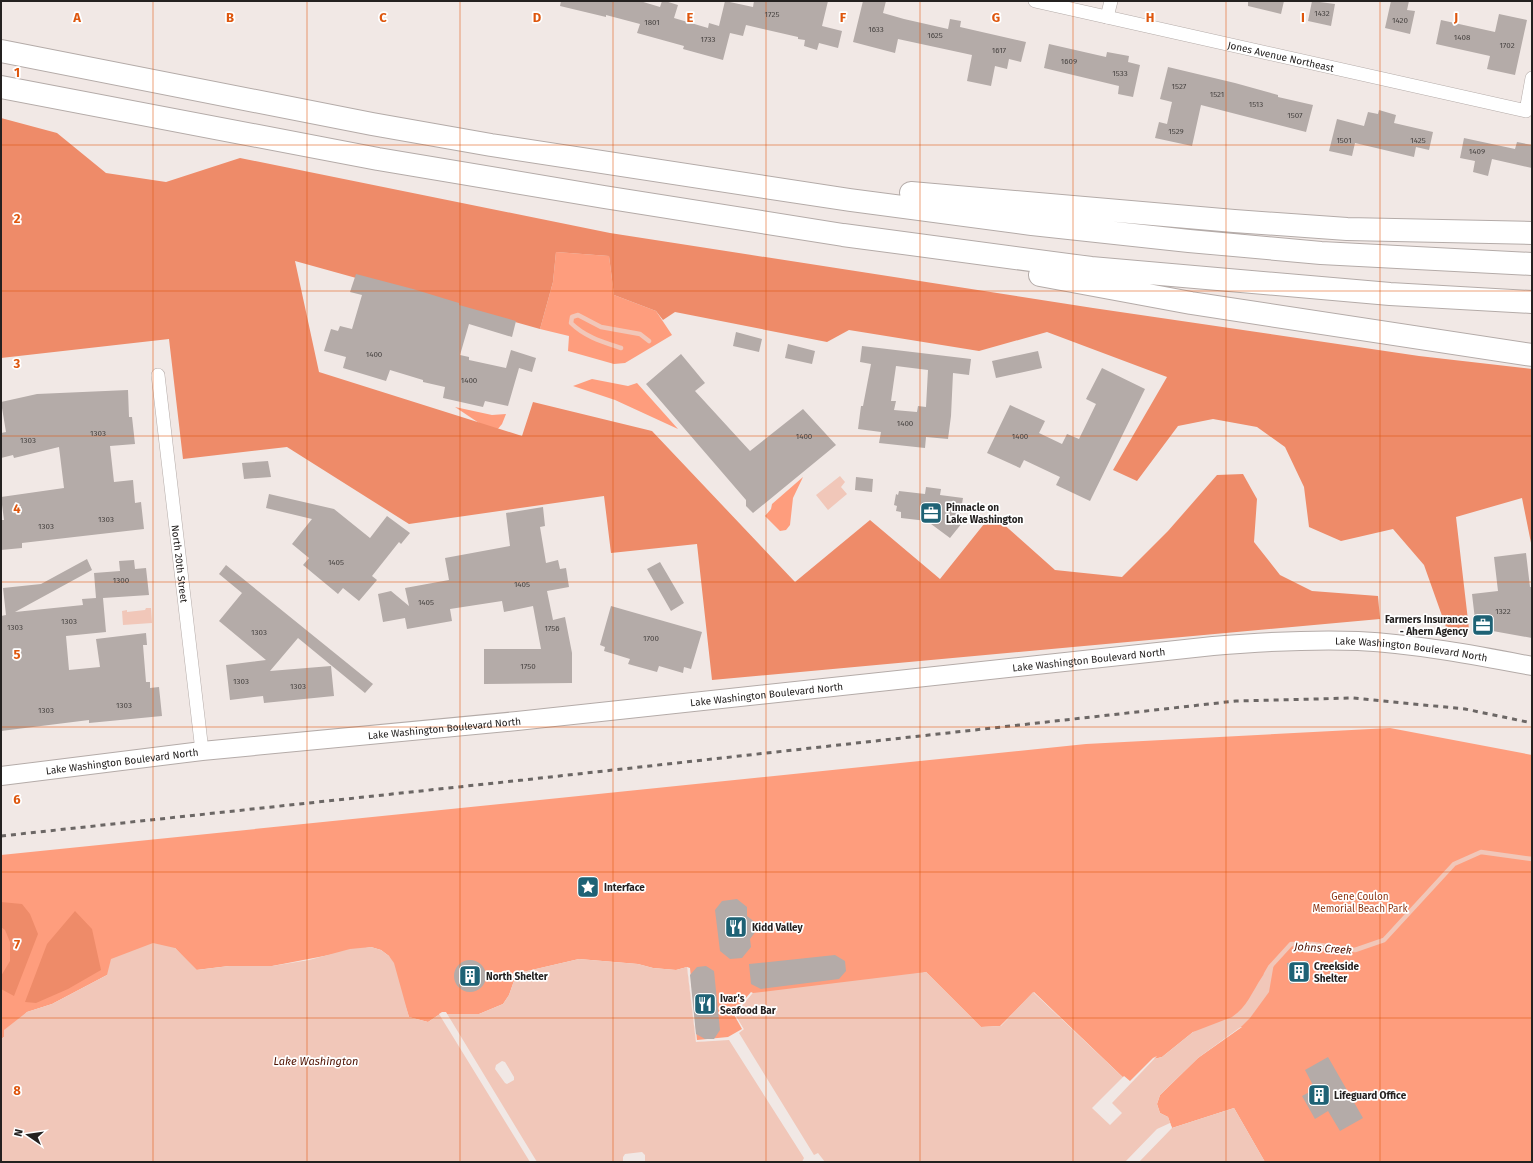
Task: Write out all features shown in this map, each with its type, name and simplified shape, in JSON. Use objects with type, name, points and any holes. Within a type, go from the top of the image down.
[{"type":"highway","points":[[1,52],[379,125],[491,145],[850,200],[1032,224],[1189,241],[1321,253],[1532,264]]},
{"type":"highway","points":[[1,87],[386,160],[604,198],[842,235],[1091,268],[1390,294],[1532,302]]},
{"type":"highway","points":[[684,175],[1302,226],[1532,233]]},
{"type":"highway","points":[[842,235],[1056,279],[1191,303],[1532,355]]},
{"type":"street","name":"Jones Avenue Northeast","points":[[1035,1],[1526,111],[1532,78]]},
{"type":"street","points":[[1107,17],[1111,1]]},
{"type":"street","name":"North 20th Street","points":[[158,375],[202,751]]},
{"type":"street","name":"Lake Washington Boulevard North","points":[[1,776],[202,751],[504,722],[1205,647],[1266,642],[1359,642],[1434,649],[1532,666]]},
{"type":"green space","points":[[556,252],[609,256],[614,295],[656,311],[672,335],[625,363],[614,364],[568,351],[569,336],[540,329],[553,282]]},
{"type":"green space","points":[[592,379],[628,386],[637,383],[678,429],[615,400],[573,386]]},
{"type":"green space","points":[[455,407],[492,415],[506,414],[502,424],[497,430],[482,425]]},
{"type":"green space","points":[[803,477],[793,498],[790,525],[786,530],[780,531],[765,516],[771,509],[772,504]]},
{"type":"green space","name":"Gene Coulon Memorial Beach Park","points":[[1390,728],[1532,755],[1532,1162],[1265,1162],[1234,1108],[1172,1128],[1168,1117],[1160,1113],[1157,1104],[1160,1095],[1198,1058],[1242,1027],[1193,1032],[1162,1057],[1154,1059],[1130,1084],[1034,992],[1000,1026],[981,1027],[926,972],[744,1029],[729,1039],[696,1042],[687,967],[676,970],[653,968],[638,964],[579,959],[523,972],[515,978],[509,995],[503,1004],[479,1014],[440,1014],[428,1022],[409,1017],[389,956],[381,950],[371,947],[272,966],[229,966],[196,970],[175,948],[107,975],[52,1004],[27,1012],[1,1039],[1,855],[1086,744]]},
{"type":"shaded area","points":[[1,118],[57,133],[106,173],[166,182],[240,158],[610,233],[1093,308],[1419,356],[1532,369],[1532,548],[1522,498],[1456,517],[1469,629],[1446,627],[1424,565],[1393,529],[1341,541],[1309,527],[1304,487],[1285,447],[1257,427],[1213,419],[1178,426],[1137,481],[1113,470],[1167,377],[1047,332],[979,351],[849,330],[827,342],[675,312],[663,320],[656,311],[614,295],[609,256],[556,252],[553,282],[540,329],[295,261],[319,372],[522,436],[533,402],[652,431],[795,582],[870,520],[940,579],[992,514],[1055,570],[1122,577],[1168,531],[1217,475],[1243,474],[1257,499],[1254,542],[1280,575],[1312,591],[1378,596],[1380,619],[712,680],[697,544],[611,553],[604,496],[409,524],[287,447],[183,459],[169,339],[1,358]]},
{"type":"shaded area","points":[[1,902],[22,904],[30,914],[38,934],[14,996],[1,989],[1,976],[10,961],[10,942],[5,930],[1,927]]},
{"type":"shaded area","points":[[75,911],[92,929],[101,970],[68,989],[36,1003],[25,1002],[47,944]]},
{"type":"water","points":[[840,476],[845,482],[841,487],[847,494],[828,510],[816,495]]},
{"type":"water","points":[[146,608],[151,608],[152,623],[123,625],[122,611],[127,610],[127,612],[145,610]]},
{"type":"water","name":"Lake Washington","points":[[153,943],[175,948],[197,970],[229,966],[272,966],[309,960],[350,949],[371,947],[381,950],[389,956],[394,963],[409,1017],[428,1022],[440,1014],[479,1014],[503,1004],[509,995],[515,978],[523,972],[579,959],[638,964],[653,968],[676,970],[687,967],[696,1042],[729,1039],[744,1029],[735,1014],[753,993],[926,972],[981,1027],[1001,1026],[1033,992],[1130,1084],[1154,1059],[1162,1057],[1193,1032],[1232,1017],[1242,1009],[1265,973],[1274,963],[1269,992],[1250,1018],[1242,1026],[1198,1058],[1160,1095],[1157,1104],[1160,1113],[1168,1117],[1172,1128],[1234,1108],[1265,1162],[1,1162],[1,1039],[4,1037],[4,1030],[27,1012],[52,1004],[107,975],[111,959]]},
{"type":"pier","points":[[687,967],[690,968],[697,1040],[728,1037],[742,1029],[733,1013],[751,992],[753,993],[735,1014],[744,1029],[739,1033],[814,1155],[818,1153],[825,1162],[802,1162],[804,1158],[729,1040],[696,1042]]},
{"type":"pier","points":[[446,1012],[537,1162],[530,1162],[439,1014]]},
{"type":"pier","points":[[1157,1056],[1112,1103],[1122,1113],[1110,1125],[1092,1108],[1124,1076],[1130,1081],[1153,1058]]},
{"type":"pier","points":[[502,1061],[505,1062],[514,1077],[514,1080],[507,1084],[495,1069],[496,1065]]},
{"type":"pier","points":[[1170,1123],[1172,1128],[1139,1162],[1125,1162],[1157,1129]]},
{"type":"pier","points":[[642,1152],[645,1155],[645,1162],[623,1162],[623,1157],[625,1154]]},
{"type":"building","points":[[561,1],[640,1],[660,7],[662,1],[665,1],[678,5],[674,18],[708,28],[709,23],[719,26],[725,1],[753,7],[754,1],[828,1],[822,26],[842,31],[838,48],[819,43],[817,50],[804,46],[805,40],[798,39],[798,37],[746,25],[743,36],[730,33],[723,60],[683,49],[684,46],[637,33],[640,24],[606,15],[606,17],[560,6]]},
{"type":"building","points":[[863,1],[886,1],[883,13],[904,19],[948,29],[950,19],[961,21],[960,27],[1026,42],[1021,62],[1009,59],[1007,69],[995,66],[991,86],[967,81],[972,55],[898,39],[895,53],[853,42]]},
{"type":"building","points":[[1248,1],[1284,1],[1281,14],[1248,6]]},
{"type":"building","points":[[1312,1],[1335,4],[1331,26],[1308,21]]},
{"type":"building","points":[[1391,1],[1409,1],[1407,10],[1415,11],[1410,34],[1385,28]]},
{"type":"building","points":[[1499,14],[1527,20],[1515,75],[1487,69],[1490,56],[1436,44],[1441,20],[1495,32]]},
{"type":"building","points":[[1049,44],[1106,57],[1107,52],[1129,56],[1128,62],[1140,65],[1133,97],[1118,94],[1119,86],[1044,68]]},
{"type":"building","points":[[1168,67],[1235,83],[1278,95],[1278,97],[1313,105],[1306,132],[1201,105],[1192,146],[1155,138],[1159,122],[1167,124],[1172,102],[1160,99]]},
{"type":"building","points":[[1379,110],[1396,115],[1394,123],[1433,132],[1429,150],[1416,147],[1414,157],[1355,143],[1352,156],[1329,151],[1337,119],[1364,126],[1368,112],[1378,114]]},
{"type":"building","points":[[1464,138],[1515,149],[1517,142],[1532,145],[1532,168],[1492,159],[1488,176],[1473,172],[1475,161],[1460,158]]},
{"type":"building","points":[[356,274],[413,289],[459,303],[459,305],[516,321],[512,337],[469,324],[460,355],[469,357],[469,360],[506,368],[511,350],[536,358],[532,372],[519,368],[508,406],[485,401],[483,407],[443,398],[445,387],[423,382],[423,380],[390,370],[386,381],[343,368],[346,357],[324,351],[331,329],[338,331],[340,326],[352,329],[362,295],[350,292]]},
{"type":"building","points":[[736,332],[762,339],[759,352],[733,346]]},
{"type":"building","points":[[788,344],[815,351],[812,364],[785,358]]},
{"type":"building","points":[[862,346],[971,359],[969,375],[953,373],[951,416],[948,439],[926,437],[925,448],[879,443],[881,432],[858,429],[861,406],[863,406],[871,364],[860,362]],"holes":[[[896,366],[928,370],[926,407],[918,406],[917,412],[894,410],[896,401],[891,401]]]},
{"type":"building","points":[[1038,351],[1042,368],[996,378],[992,361]]},
{"type":"building","points":[[681,354],[705,383],[695,391],[750,451],[803,409],[836,445],[753,513],[746,506],[746,500],[646,384]]},
{"type":"building","points":[[1102,368],[1145,389],[1090,501],[1056,485],[1060,477],[1024,460],[1020,468],[987,453],[1010,405],[1045,421],[1039,433],[1062,444],[1067,434],[1079,439],[1096,404],[1086,399]]},
{"type":"building","points":[[128,390],[129,417],[132,417],[135,444],[110,446],[114,482],[133,480],[135,503],[141,502],[144,529],[22,543],[22,548],[1,550],[1,520],[4,520],[1,497],[64,488],[59,447],[14,458],[13,455],[1,458],[1,433],[6,432],[1,402],[37,394]]},
{"type":"building","points":[[268,461],[271,477],[244,479],[242,463]]},
{"type":"building","points":[[856,477],[873,479],[872,492],[855,490]]},
{"type":"building","name":"Pinnacle on Lake Washington","points":[[926,487],[941,489],[940,495],[963,498],[960,515],[966,518],[950,538],[927,521],[901,518],[901,512],[896,511],[897,506],[894,505],[896,494],[898,495],[899,491],[925,494]]},
{"type":"building","points":[[269,494],[334,509],[370,538],[387,516],[410,533],[401,544],[399,542],[372,576],[377,580],[359,601],[343,588],[338,594],[303,565],[309,558],[292,544],[312,519],[266,508]]},
{"type":"building","points":[[543,507],[545,526],[540,527],[546,563],[558,560],[560,569],[566,568],[569,587],[547,591],[553,620],[565,617],[572,653],[572,683],[484,684],[484,649],[541,649],[533,606],[504,612],[502,601],[450,609],[452,621],[407,629],[405,618],[383,622],[378,594],[391,591],[409,606],[405,588],[449,580],[445,558],[510,546],[506,513]]},
{"type":"building","points":[[1526,553],[1530,587],[1532,587],[1532,638],[1476,628],[1472,594],[1498,591],[1494,557]]},
{"type":"building","points":[[87,559],[92,570],[15,612],[83,605],[82,599],[96,598],[94,573],[120,571],[119,561],[134,560],[135,569],[146,568],[149,595],[103,598],[106,632],[66,636],[69,670],[100,667],[96,639],[146,633],[147,645],[143,645],[146,682],[150,682],[150,688],[159,687],[162,716],[89,723],[89,720],[1,731],[1,616],[6,615],[3,588],[41,584]]},
{"type":"building","points":[[660,562],[684,603],[671,611],[647,569]]},
{"type":"building","points":[[226,565],[373,684],[365,693],[298,638],[270,671],[331,666],[334,696],[264,703],[263,696],[230,700],[226,665],[266,660],[219,621],[242,593],[219,574]]},
{"type":"building","points":[[611,606],[702,632],[691,669],[684,667],[683,673],[659,666],[657,672],[628,664],[630,659],[604,651],[605,647],[600,645]]},
{"type":"building","name":"Kidd Valley","points":[[737,899],[747,907],[747,916],[756,923],[756,931],[750,939],[751,947],[742,958],[730,959],[720,951],[715,910],[722,901]]},
{"type":"building","points":[[835,955],[845,961],[846,971],[839,979],[761,989],[751,984],[749,964]]},
{"type":"building","name":"North Shelter","points":[[467,960],[473,960],[483,967],[486,976],[485,982],[479,989],[473,992],[467,992],[457,985],[454,979],[454,973],[461,963]]},
{"type":"building","name":"Creekside Shelter","points":[[1308,961],[1310,981],[1290,984],[1287,963]]},
{"type":"building","name":"Ivar's Seafood Bar","points":[[706,966],[714,971],[720,1030],[714,1039],[705,1039],[696,1034],[690,975],[697,967]]},
{"type":"building","name":"Lifeguard Office","points":[[1328,1057],[1363,1118],[1340,1131],[1328,1111],[1315,1119],[1302,1096],[1315,1089],[1305,1070]]},
{"type":"waterway","points":[[621,348],[608,344],[582,332],[571,323],[572,317],[578,315],[601,327],[640,334],[649,341]]},
{"type":"waterway","name":"Johns Creek","points":[[1266,974],[1270,967],[1291,944],[1312,944],[1355,950],[1384,940],[1454,864],[1481,852],[1532,859]]},
{"type":"railway","points":[[1,836],[1236,701],[1353,698],[1465,709],[1532,723]]},
{"type":"place","name":"Pinnacle on Lake Washington","points":[[931,513]]},
{"type":"place","name":"Farmers Insurance - Ahern Agency","points":[[1483,625]]},
{"type":"place","name":"Interface","points":[[588,887]]},
{"type":"place","name":"Kidd Valley","points":[[736,927]]},
{"type":"place","name":"Creekside Shelter","points":[[1299,972]]},
{"type":"place","name":"North Shelter","points":[[470,976]]},
{"type":"place","name":"Ivar's Seafood Bar","points":[[705,1004]]},
{"type":"place","name":"Lifeguard Office","points":[[1319,1095]]}]
